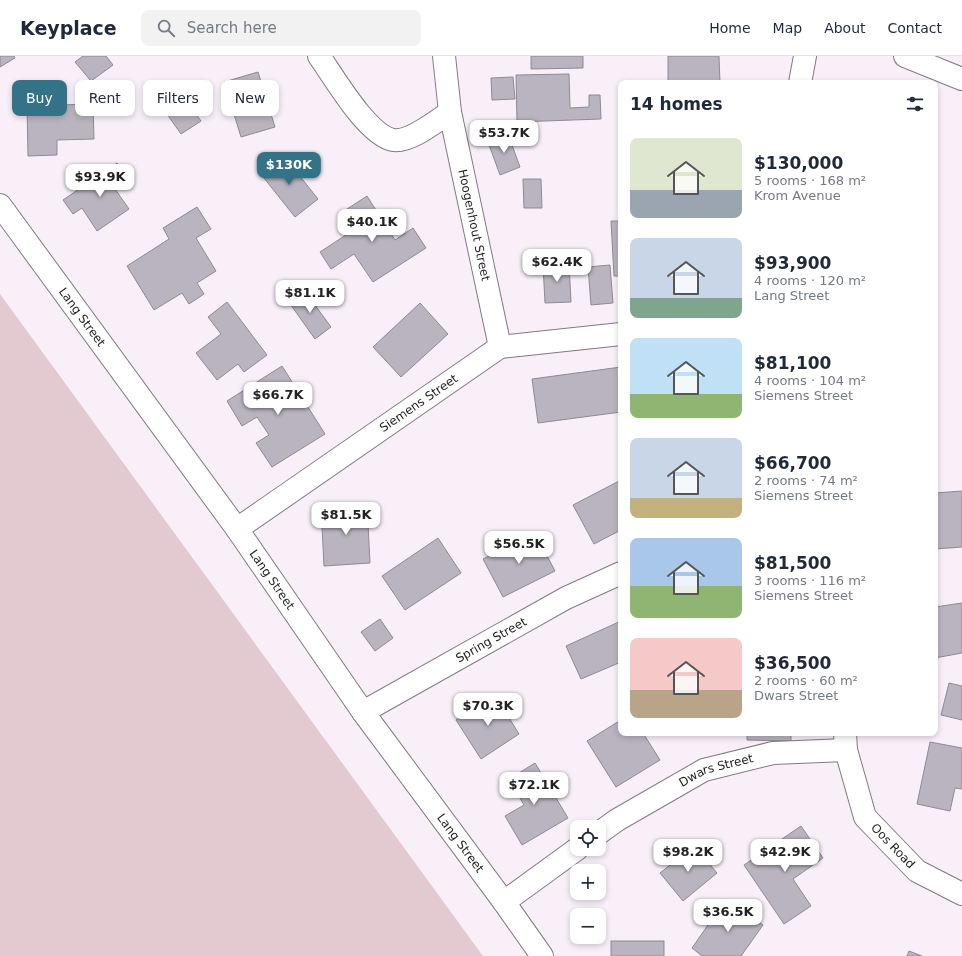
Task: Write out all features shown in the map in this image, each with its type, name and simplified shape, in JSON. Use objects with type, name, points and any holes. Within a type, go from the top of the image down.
[{"type":"street","points":[[319,56],[361,115],[377,132],[394,140],[413,136],[450,112]]},
{"type":"street","name":"Hoogenhout Street","points":[[444,56],[450,112],[500,347]]},
{"type":"street","points":[[801,80],[805,56]]},
{"type":"street","points":[[905,56],[962,79]]},
{"type":"street","name":"Lang Street","points":[[0,206],[237,529],[363,712],[504,902],[542,956]]},
{"type":"street","name":"Siemens Street","points":[[237,529],[500,347],[618,334]]},
{"type":"street","name":"Spring Street","points":[[363,712],[566,598],[618,574]]},
{"type":"street","name":"Dwars Street","points":[[606,828],[617,820],[704,770],[773,753],[846,741]]},
{"type":"street","name":"Oos Road","points":[[846,741],[866,817],[917,871],[962,894]]},
{"type":"street","points":[[504,902],[570,854]]},
{"type":"shaded area","points":[[0,294],[483,956],[0,956]]},
{"type":"building","points":[[0,56],[14,56],[15,58],[0,67]]},
{"type":"building","points":[[83,56],[106,56],[113,65],[92,80],[90,80],[75,62]]},
{"type":"building","points":[[531,56],[583,56],[583,68],[531,69]]},
{"type":"building","points":[[668,56],[719,56],[720,80],[668,80]]},
{"type":"building","points":[[258,72],[260,80],[231,80]]},
{"type":"building","points":[[569,74],[570,108],[589,107],[589,95],[600,95],[601,119],[517,122],[516,75]]},
{"type":"building","points":[[513,77],[515,99],[492,100],[491,78]]},
{"type":"building","points":[[67,105],[75,105],[75,116],[93,116],[94,139],[57,140],[57,155],[28,156],[27,116],[67,116]]},
{"type":"building","points":[[168,116],[197,116],[201,121],[181,134]]},
{"type":"building","points":[[235,116],[272,116],[275,127],[241,137]]},
{"type":"building","points":[[508,134],[520,167],[500,175],[488,142]]},
{"type":"building","points":[[283,155],[318,199],[295,217],[260,173]]},
{"type":"building","points":[[117,163],[129,179],[115,189],[129,209],[97,231],[82,208],[73,214],[63,200]]},
{"type":"building","points":[[523,179],[541,179],[542,208],[524,208]]},
{"type":"building","points":[[367,196],[395,240],[413,228],[426,248],[373,282],[354,254],[331,269],[320,252],[352,231],[341,213]]},
{"type":"building","points":[[197,207],[211,229],[196,238],[216,271],[197,283],[204,294],[189,304],[182,293],[154,310],[127,266],[169,239],[163,228]]},
{"type":"building","points":[[611,221],[618,221],[618,276],[614,276]]},
{"type":"building","points":[[569,263],[571,302],[545,303],[543,265]]},
{"type":"building","points":[[610,265],[613,303],[591,305],[588,267]]},
{"type":"building","points":[[304,290],[331,327],[315,339],[288,301]]},
{"type":"building","points":[[227,302],[267,355],[244,372],[238,364],[217,380],[196,353],[221,334],[208,317]]},
{"type":"building","points":[[420,303],[448,334],[401,377],[373,347]]},
{"type":"building","points":[[282,366],[325,434],[272,467],[256,443],[269,435],[257,417],[242,426],[227,401]]},
{"type":"building","points":[[618,367],[618,412],[538,423],[532,379]]},
{"type":"building","points":[[618,482],[618,532],[594,544],[573,505]]},
{"type":"building","points":[[962,491],[962,547],[938,549],[938,493]]},
{"type":"building","points":[[367,505],[370,563],[324,566],[321,508]]},
{"type":"building","points":[[535,533],[555,571],[503,597],[483,559]]},
{"type":"building","points":[[438,538],[461,573],[405,610],[382,576]]},
{"type":"building","points":[[962,603],[962,653],[938,657],[938,607]]},
{"type":"building","points":[[380,619],[393,638],[375,651],[361,632]]},
{"type":"building","points":[[618,622],[618,663],[581,679],[566,646]]},
{"type":"building","points":[[949,683],[962,686],[962,720],[941,715]]},
{"type":"building","points":[[495,695],[519,734],[481,759],[456,720]]},
{"type":"building","points":[[618,722],[618,736],[645,736],[660,760],[616,787],[587,741]]},
{"type":"building","points":[[747,736],[791,736],[791,741],[747,740]]},
{"type":"building","points":[[930,742],[962,748],[962,789],[955,788],[950,811],[917,804]]},
{"type":"building","points":[[535,763],[568,818],[522,845],[505,816],[524,805],[509,779]]},
{"type":"building","points":[[801,826],[823,858],[793,879],[811,906],[784,924],[744,865]]},
{"type":"building","points":[[694,846],[717,873],[683,901],[660,873]]},
{"type":"building","points":[[726,899],[763,925],[741,956],[702,956],[692,948]]},
{"type":"building","points":[[611,941],[664,941],[664,956],[611,956]]},
{"type":"building","points":[[909,951],[922,956],[907,956]]}]
